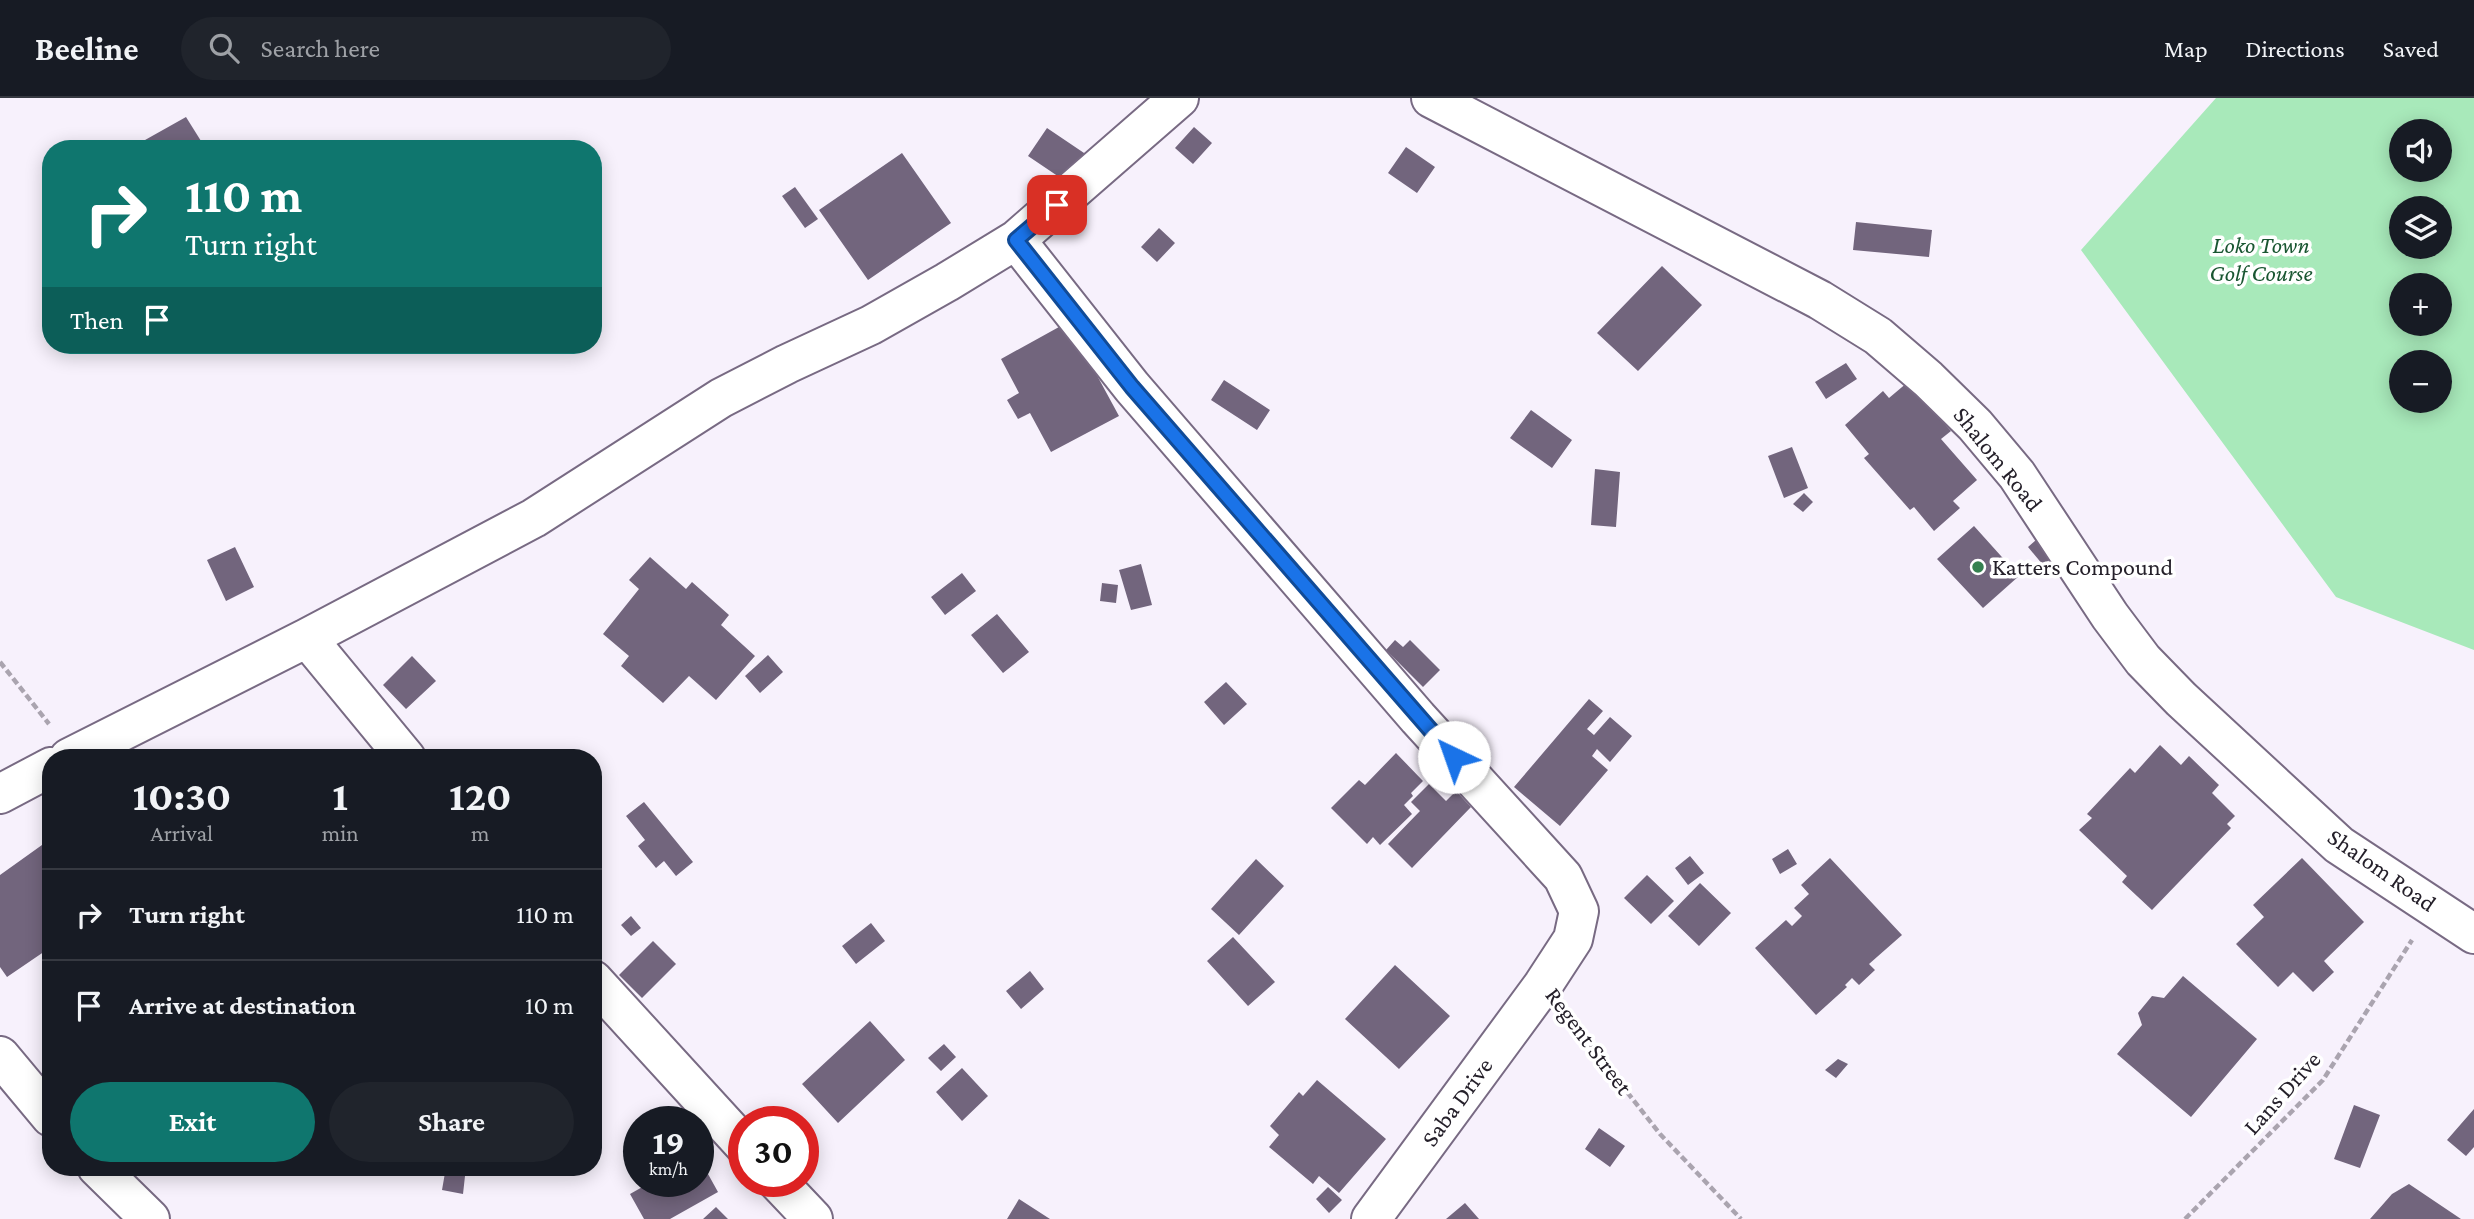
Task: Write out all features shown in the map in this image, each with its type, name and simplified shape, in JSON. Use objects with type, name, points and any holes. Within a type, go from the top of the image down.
[{"type":"street","points":[[87,749],[307,638],[534,518],[721,398],[871,325],[1016,240],[1179,98]]},
{"type":"street","name":"Shalom Road","points":[[1431,98],[1820,300],[1878,336],[1938,388],[1975,425],[2017,475],[2110,616],[2143,660],[2181,699],[2339,845],[2474,934]]},
{"type":"street","name":"Regent Street","points":[[1016,240],[1132,387],[1418,718],[1563,877],[1579,911],[1573,939],[1543,985]]},
{"type":"street","points":[[307,638],[399,749]]},
{"type":"street","points":[[0,794],[42,772]]},
{"type":"street","name":"Saba Drive","points":[[1371,1219],[1543,985]]},
{"type":"street","points":[[602,991],[728,1127]]},
{"type":"street","points":[[0,1056],[42,1106]]},
{"type":"street","points":[[106,1176],[150,1219]]},
{"type":"street","points":[[793,1197],[813,1219]]},
{"type":"path","points":[[0,662],[58,749]]},
{"type":"path","name":"Lans Drive","points":[[2185,1219],[2323,1080],[2434,906]]},
{"type":"path","name":"Regent Street","points":[[1543,985],[1660,1134],[1741,1219]]},
{"type":"green space","name":"Loko Town Golf Course","points":[[2216,98],[2474,98],[2474,650],[2336,597],[2081,250]]},
{"type":"building","points":[[186,117],[200,140],[145,140]]},
{"type":"building","points":[[1194,127],[1212,143],[1193,164],[1175,148]]},
{"type":"building","points":[[1047,128],[1087,155],[1068,183],[1028,156]]},
{"type":"building","points":[[1406,147],[1435,167],[1417,193],[1388,173]]},
{"type":"building","points":[[902,153],[951,223],[868,280],[819,210]]},
{"type":"building","points":[[795,187],[818,219],[805,228],[782,196]]},
{"type":"building","points":[[1856,222],[1932,230],[1929,257],[1853,250]]},
{"type":"building","points":[[1159,228],[1175,243],[1157,262],[1141,247]]},
{"type":"building","points":[[1662,266],[1702,305],[1638,371],[1597,333]]},
{"type":"building","points":[[1068,322],[1119,416],[1051,452],[1030,413],[1018,419],[1007,400],[1019,393],[1001,359]]},
{"type":"building","points":[[1846,363],[1857,379],[1826,399],[1815,382]]},
{"type":"building","points":[[1224,380],[1270,410],[1257,430],[1211,400]]},
{"type":"building","points":[[1908,382],[1951,431],[1941,439],[1977,480],[1953,501],[1960,508],[1934,531],[1914,507],[1910,510],[1864,458],[1869,454],[1845,425],[1883,391],[1889,398]]},
{"type":"building","points":[[1531,410],[1572,440],[1552,468],[1510,438]]},
{"type":"building","points":[[1792,447],[1808,488],[1784,498],[1768,456]]},
{"type":"building","points":[[1595,469],[1620,472],[1616,527],[1591,525]]},
{"type":"building","points":[[1804,493],[1813,502],[1803,512],[1793,504]]},
{"type":"building","name":"Katters Compound","points":[[1974,526],[2019,576],[1983,608],[1937,559]]},
{"type":"building","points":[[2043,534],[2059,552],[2043,565],[2028,547]]},
{"type":"building","points":[[235,547],[254,587],[226,601],[207,560]]},
{"type":"building","points":[[650,557],[686,589],[692,582],[729,615],[721,625],[755,656],[716,700],[689,676],[663,703],[621,666],[629,656],[603,634],[639,589],[629,580]]},
{"type":"building","points":[[1141,564],[1152,605],[1131,610],[1119,570]]},
{"type":"building","points":[[962,573],[976,591],[945,615],[931,597]]},
{"type":"building","points":[[1102,583],[1118,585],[1116,603],[1100,601]]},
{"type":"building","points":[[997,614],[1029,652],[1003,673],[971,635]]},
{"type":"building","points":[[1395,640],[1403,647],[1410,640],[1440,670],[1423,687],[1386,650]]},
{"type":"building","points":[[768,655],[783,672],[760,693],[745,676]]},
{"type":"building","points":[[412,656],[436,681],[406,709],[383,685]]},
{"type":"building","points":[[1226,682],[1247,704],[1224,725],[1204,702]]},
{"type":"building","points":[[1589,699],[1603,711],[1587,729],[1594,735],[1610,717],[1632,736],[1610,762],[1597,749],[1592,756],[1608,770],[1560,826],[1514,787]]},
{"type":"building","points":[[2160,745],[2181,765],[2189,756],[2219,785],[2212,793],[2235,816],[2227,824],[2231,828],[2152,910],[2122,882],[2127,876],[2079,830],[2092,818],[2087,814],[2130,768],[2135,773]]},
{"type":"building","points":[[1396,753],[1423,781],[1404,805],[1412,814],[1380,845],[1373,837],[1367,844],[1331,808],[1359,780],[1365,785]]},
{"type":"building","points":[[1429,784],[1446,801],[1456,791],[1471,807],[1412,868],[1388,844],[1420,811],[1411,802]]},
{"type":"building","points":[[644,802],[693,862],[676,876],[664,861],[656,868],[638,846],[645,840],[626,816]]},
{"type":"building","points":[[42,845],[42,953],[7,977],[0,967],[0,875]]},
{"type":"building","points":[[1788,849],[1797,864],[1780,874],[1772,859]]},
{"type":"building","points":[[1690,856],[1704,873],[1688,885],[1675,868]]},
{"type":"building","points":[[1830,858],[1902,935],[1869,964],[1875,970],[1859,985],[1852,978],[1845,985],[1847,987],[1816,1015],[1755,948],[1786,920],[1792,926],[1802,916],[1794,908],[1809,894],[1801,885]]},
{"type":"building","points":[[2302,858],[2364,922],[2324,961],[2334,972],[2313,992],[2293,972],[2278,987],[2236,944],[2264,917],[2253,905]]},
{"type":"building","points":[[1256,859],[1284,886],[1239,935],[1211,909]]},
{"type":"building","points":[[1647,875],[1674,901],[1651,924],[1624,898]]},
{"type":"building","points":[[1700,883],[1731,913],[1699,946],[1668,916]]},
{"type":"building","points":[[631,916],[641,928],[631,936],[621,925]]},
{"type":"building","points":[[871,923],[885,941],[856,964],[842,946]]},
{"type":"building","points":[[1233,937],[1275,982],[1248,1006],[1207,961]]},
{"type":"building","points":[[653,941],[676,964],[642,998],[619,975]]},
{"type":"building","points":[[1395,965],[1450,1016],[1399,1069],[1345,1019]]},
{"type":"building","points":[[1030,971],[1044,989],[1021,1009],[1006,991]]},
{"type":"building","points":[[2183,976],[2257,1039],[2191,1117],[2117,1054],[2142,1025],[2138,1013],[2152,996],[2164,998]]},
{"type":"building","points":[[870,1021],[905,1060],[838,1123],[802,1084]]},
{"type":"building","points":[[944,1044],[956,1057],[941,1071],[928,1058]]},
{"type":"building","points":[[1838,1059],[1848,1064],[1836,1078],[1825,1070]]},
{"type":"building","points":[[962,1068],[988,1096],[962,1121],[936,1092]]},
{"type":"building","points":[[1317,1080],[1386,1139],[1339,1193],[1319,1176],[1313,1184],[1269,1147],[1279,1135],[1270,1126],[1299,1092],[1303,1096]]},
{"type":"building","points":[[2354,1105],[2380,1115],[2360,1168],[2334,1159]]},
{"type":"building","points":[[2474,1109],[2474,1147],[2466,1156],[2447,1140]]},
{"type":"building","points":[[1599,1128],[1625,1146],[1610,1167],[1585,1149]]},
{"type":"building","points":[[444,1176],[465,1176],[463,1194],[442,1190]]},
{"type":"building","points":[[2409,1184],[2461,1219],[2370,1219],[2392,1194]]},
{"type":"building","points":[[1328,1187],[1342,1200],[1329,1213],[1316,1199]]},
{"type":"building","points":[[632,1197],[709,1197],[670,1219],[644,1219]]},
{"type":"building","points":[[1019,1199],[1050,1219],[1007,1219]]},
{"type":"building","points":[[1465,1203],[1479,1219],[1446,1219]]},
{"type":"building","points":[[716,1207],[728,1219],[703,1219]]},
{"type":"place","name":"Katters Compound","points":[[1978,567]]},
{"type":"route","points":[[1057,205],[1016,240],[1132,387],[1454,757]]}]
